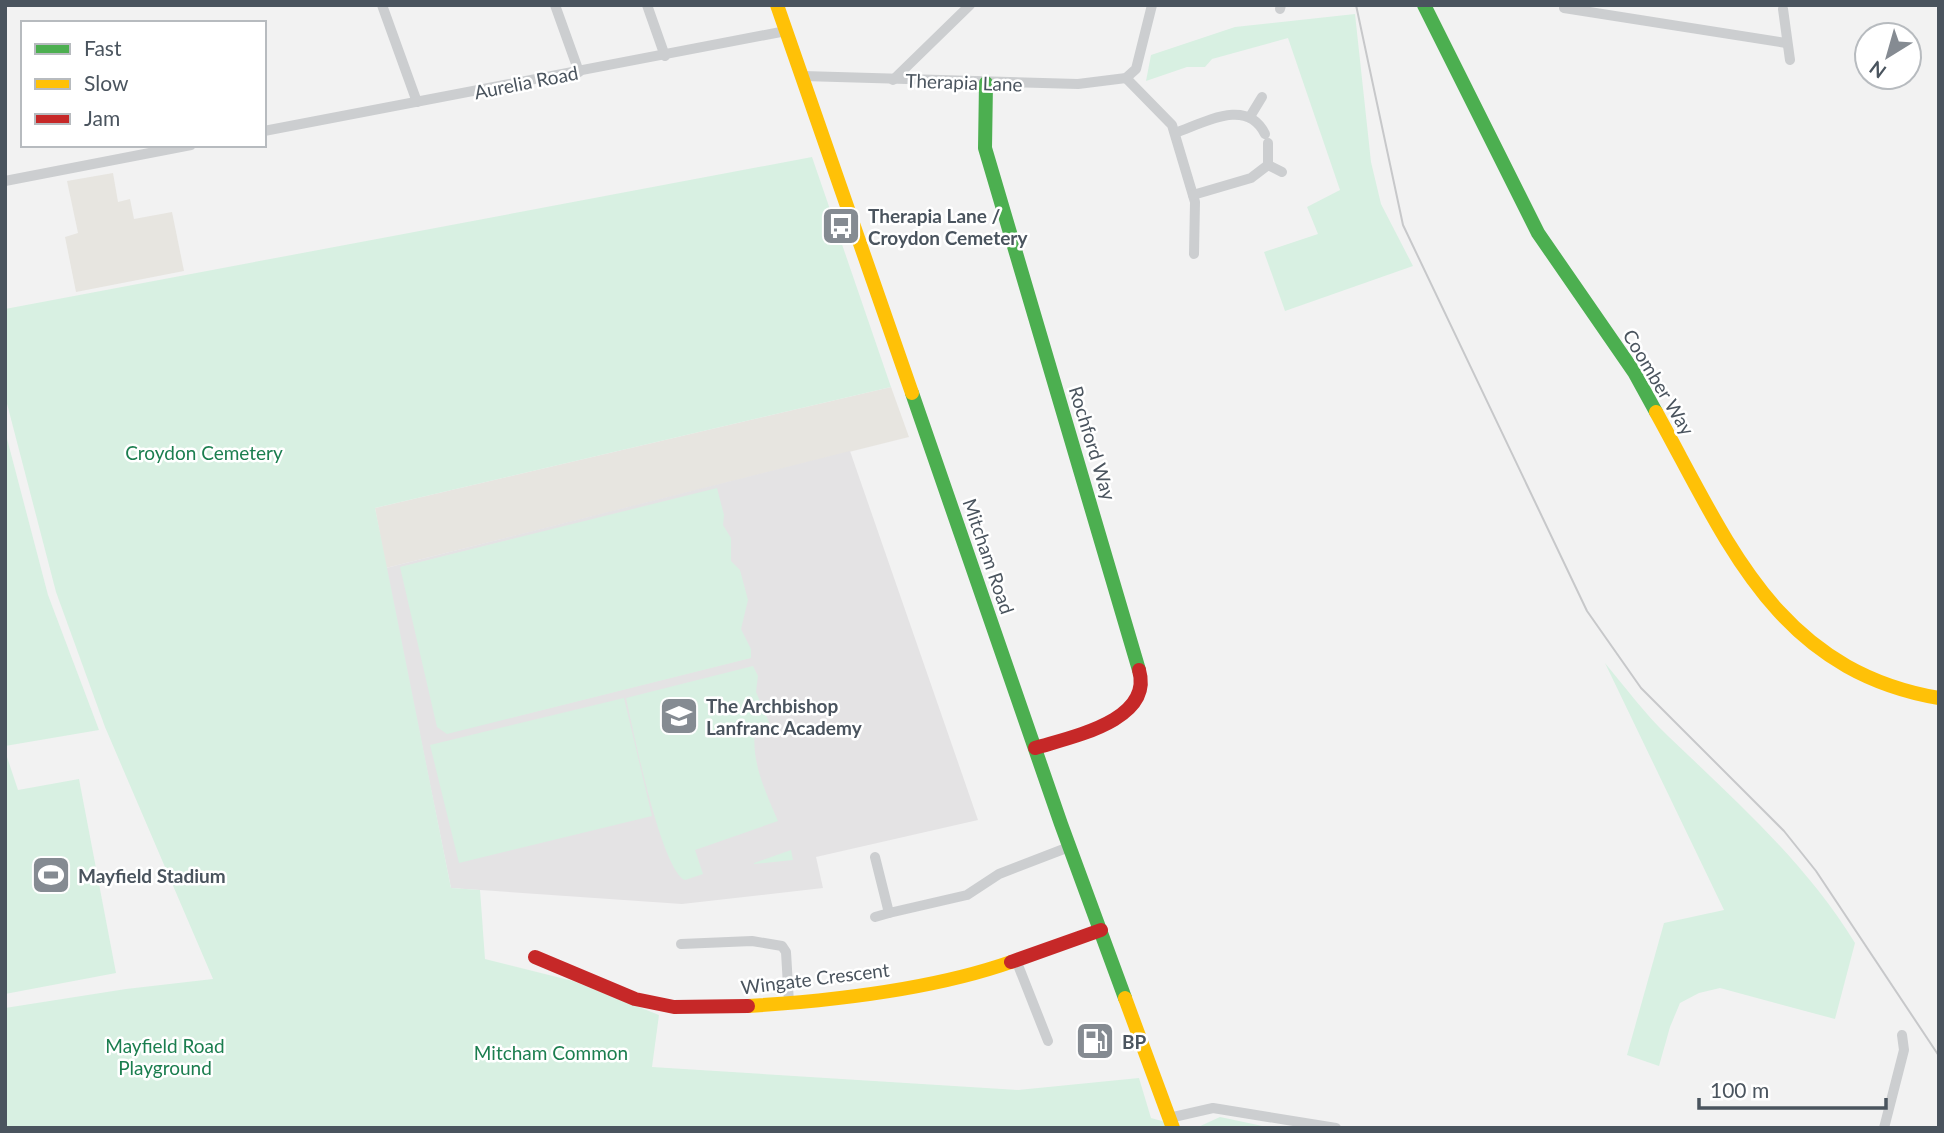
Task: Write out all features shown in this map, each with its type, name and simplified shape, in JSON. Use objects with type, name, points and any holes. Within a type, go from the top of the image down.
[{"type":"street","points":[[382,5],[417,102]]},
{"type":"street","points":[[555,5],[579,72]]},
{"type":"street","points":[[647,5],[665,56]]},
{"type":"street","name":"Mitcham Road","points":[[777,5],[1069,847],[1171,1123]]},
{"type":"street","points":[[893,80],[970,5]]},
{"type":"street","points":[[1152,5],[1136,69],[1126,78],[1167,118],[1175,133],[1196,209],[1192,235],[1194,254]]},
{"type":"street","name":"Coomber Way","points":[[1424,5],[1538,233],[1634,372],[1729,544],[1764,598],[1801,636],[1848,669],[1910,694],[1939,698]]},
{"type":"street","points":[[1565,5],[1564,8],[1786,43]]},
{"type":"street","points":[[1783,9],[1790,60]]},
{"type":"street","name":"Aurelia Road","points":[[266,131],[786,31]]},
{"type":"street","name":"Therapia Lane","points":[[803,76],[1078,84],[1126,78]]},
{"type":"street","name":"Rochford Way","points":[[986,83],[985,148],[1143,683],[1140,698],[1124,715],[1035,748]]},
{"type":"street","points":[[1251,116],[1262,97]]},
{"type":"street","points":[[1175,133],[1234,114],[1251,116],[1267,139],[1268,165]]},
{"type":"street","points":[[5,181],[181,147]]},
{"type":"street","points":[[1193,195],[1251,178],[1268,165]]},
{"type":"street","points":[[1268,165],[1282,172]]},
{"type":"street","points":[[875,917],[967,895],[999,874],[1069,847]]},
{"type":"street","points":[[875,857],[889,913]]},
{"type":"street","name":"Wingate Crescent","points":[[536,957],[612,991],[656,1004],[725,1007],[789,1003],[907,987],[1016,960],[1101,930]]},
{"type":"street","points":[[681,944],[740,940],[782,946],[786,952],[789,1003]]},
{"type":"street","points":[[1016,960],[1048,1041]]},
{"type":"street","points":[[1884,1128],[1904,1050],[1902,1035]]},
{"type":"street","points":[[1171,1123],[1213,1108],[1336,1128]]},
{"type":"shaded area","points":[[113,173],[118,202],[130,199],[134,219],[172,212],[184,271],[76,292],[65,237],[78,233],[67,181]]},
{"type":"shaded area","points":[[891,387],[909,437],[386,568],[375,508]]},
{"type":"shaded area","name":"The Archbishop Lanfranc Academy","points":[[850,451],[978,820],[816,857],[823,888],[682,904],[451,888],[386,568]]},
{"type":"green space","points":[[1355,14],[1371,162],[1381,204],[1413,266],[1285,311],[1264,252],[1318,234],[1307,207],[1340,190],[1288,38],[1212,59],[1205,67],[1187,67],[1146,81],[1151,55],[1235,27]]},
{"type":"green space","name":"Croydon Cemetery","points":[[812,157],[891,387],[375,508],[451,888],[480,890],[485,959],[573,981],[659,1015],[652,1067],[1018,1090],[1139,1078],[1151,1118],[1187,1128],[5,1128],[5,1008],[126,989],[213,979],[105,727],[56,592],[5,396],[5,309]]},
{"type":"green space","points":[[5,431],[48,595],[99,730],[5,746]]},
{"type":"green space","points":[[717,488],[724,515],[723,525],[731,538],[731,561],[740,570],[748,600],[741,629],[751,649],[751,658],[447,734],[437,727],[400,567]]},
{"type":"green space","points":[[1605,663],[1660,728],[1792,859],[1855,943],[1835,1019],[1720,988],[1699,993],[1680,1003],[1659,1066],[1627,1055],[1664,923],[1724,910]]},
{"type":"green space","points":[[753,666],[758,676],[756,692],[771,727],[755,731],[755,754],[760,777],[778,821],[695,850],[703,874],[685,880],[676,871],[658,826],[641,767],[626,698]]},
{"type":"green space","points":[[624,698],[652,816],[459,863],[430,745]]},
{"type":"green space","name":"Mayfield Stadium","points":[[5,751],[18,790],[79,779],[116,973],[5,994]]},
{"type":"green space","points":[[791,850],[793,860],[754,864],[754,863]]},
{"type":"green space","points":[[1220,1117],[1272,1128],[1196,1128]]},
{"type":"tram line","points":[[1356,5],[1403,225],[1587,611],[1641,688],[1784,831],[1816,871],[1939,1056]]},
{"type":"traffic: fast","points":[[1424,5],[1538,233],[1634,372],[1656,412]]},
{"type":"traffic: fast","points":[[986,83],[985,148],[1139,670]]},
{"type":"traffic: fast","points":[[912,393],[1061,824],[1125,998]]},
{"type":"traffic: slow","points":[[777,5],[912,393]]},
{"type":"traffic: slow","points":[[1656,412],[1734,552],[1763,593],[1797,629],[1836,660],[1883,683],[1939,698]]},
{"type":"traffic: slow","points":[[748,1006],[881,992],[949,980],[1011,962]]},
{"type":"traffic: slow","points":[[1125,998],[1173,1128]]},
{"type":"traffic: jam","points":[[1035,748],[1087,732],[1122,714],[1134,702],[1140,688],[1139,670]]},
{"type":"traffic: jam","points":[[1011,962],[1101,930]]},
{"type":"traffic: jam","points":[[535,957],[635,999],[674,1007],[748,1006]]},
{"type":"place","name":"Therapia Lane / Croydon Cemetery","points":[[841,226]]},
{"type":"place","name":"The Archbishop Lanfranc Academy","points":[[679,716]]},
{"type":"place","name":"Mayfield Stadium","points":[[51,875]]},
{"type":"place","name":"BP","points":[[1095,1041]]},
{"type":"park label","name":"Mitcham Common","points":[[551,1052]]},
{"type":"park label","name":"Mayfield Road Playground","points":[[165,1056]]}]
